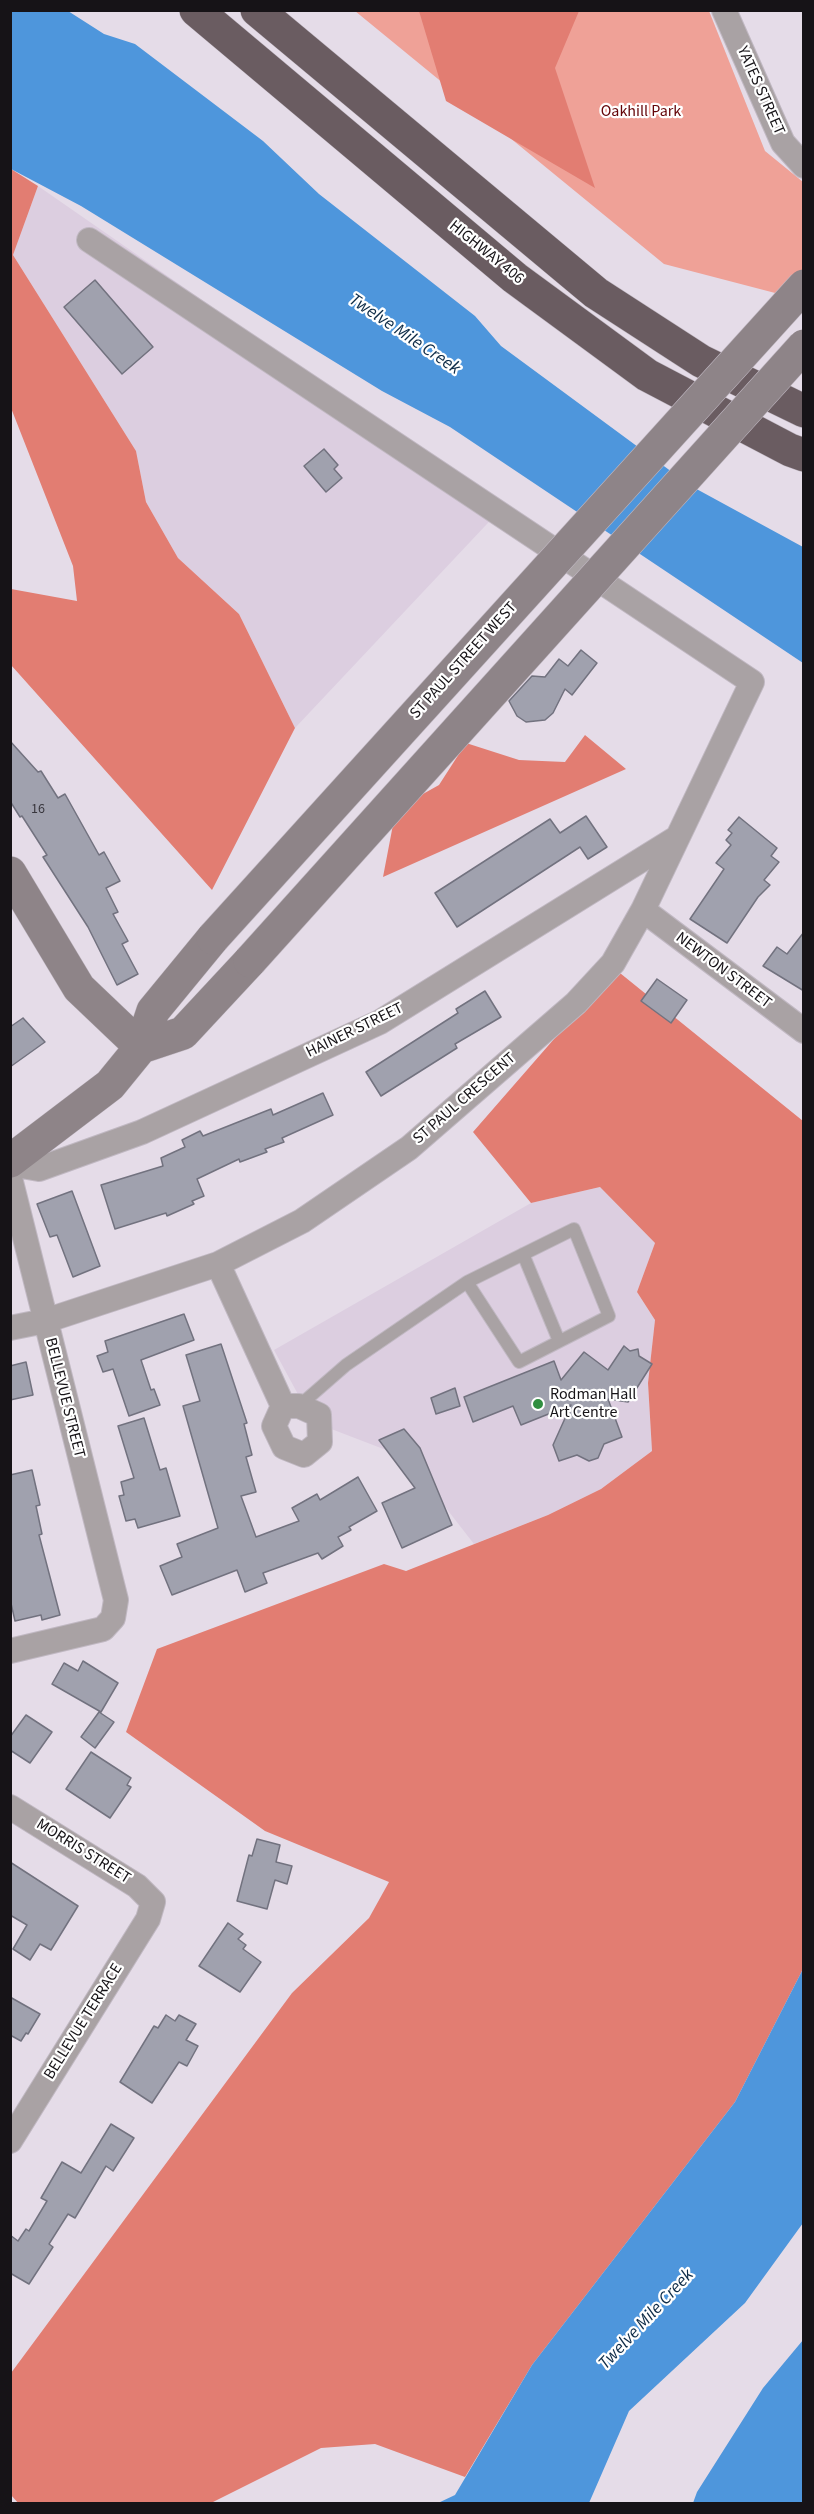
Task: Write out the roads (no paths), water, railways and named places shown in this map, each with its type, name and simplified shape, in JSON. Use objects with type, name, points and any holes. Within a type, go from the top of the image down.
[{"type":"highway","name":"HIGHWAY 406","points":[[196,10],[515,278],[647,375],[790,450],[804,455]]},
{"type":"highway","points":[[257,10],[596,292],[701,361],[804,411]]},
{"type":"main road","name":"ST PAUL STREET WEST","points":[[10,1163],[110,1085],[141,1047],[153,1011],[213,938],[804,286]]},
{"type":"main road","points":[[10,873],[79,988],[141,1047],[183,1033],[804,346]]},
{"type":"street","name":"YATES STREET","points":[[724,10],[783,143],[804,166]]},
{"type":"street","name":"ST PAUL CRESCENT","points":[[10,1328],[45,1321],[218,1264],[302,1221],[409,1148],[576,1003],[613,963],[643,910],[752,682],[89,240]]},
{"type":"street","name":"HAINER STREET","points":[[10,1163],[39,1169],[142,1132],[380,1022],[675,839]]},
{"type":"street","name":"NEWTON STREET","points":[[643,910],[804,1031]]},
{"type":"street","name":"BELLEVUE STREET","points":[[10,1178],[116,1600],[113,1618],[102,1629],[10,1651]]},
{"type":"street","points":[[218,1264],[291,1406]]},
{"type":"street","name":"MORRIS STREET","points":[[10,1807],[137,1886],[153,1902]]},
{"type":"street","name":"BELLEVUE TERRACE","points":[[10,2141],[148,1919],[153,1902]]},
{"type":"lane","points":[[291,1406],[346,1365],[467,1282],[574,1229],[609,1316],[519,1362],[467,1282]]},
{"type":"lane","points":[[523,1254],[559,1341]]},
{"type":"water","name":"Twelve Mile Creek","points":[[10,11],[68,11],[104,34],[135,44],[263,141],[319,194],[475,316],[501,346],[691,486],[803,547],[803,663],[450,427],[382,391],[81,206],[11,169]]},
{"type":"water","name":"Twelve Mile Creek","points":[[803,1969],[803,2223],[745,2303],[629,2411],[589,2503],[438,2503],[455,2495],[532,2365],[735,2102]]},
{"type":"water","points":[[803,2340],[803,2503],[693,2503],[697,2492],[763,2388]]},
{"type":"place","name":"Rodman Hall Art Centre","points":[[538,1404]]},
{"type":"park label","name":"Oakhill Park","points":[[641,112]]}]
